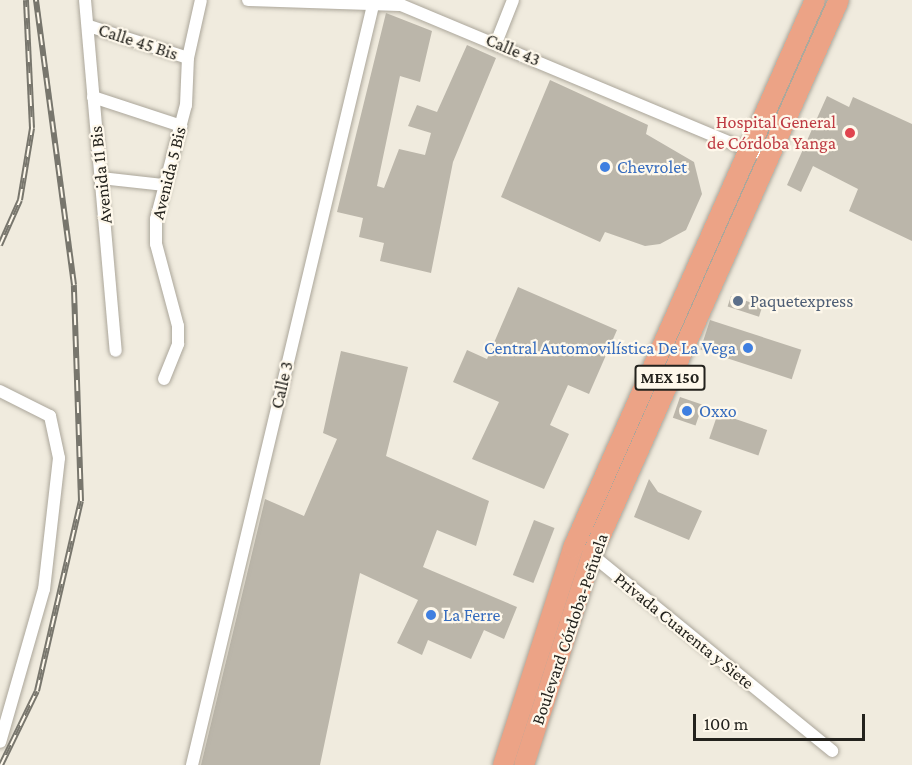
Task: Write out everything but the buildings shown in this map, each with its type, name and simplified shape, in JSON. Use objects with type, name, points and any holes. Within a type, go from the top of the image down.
[{"type":"main road","name":"Boulevard Córdoba-Peñuela","points":[[503,765],[573,548],[815,0]]},
{"type":"main road","name":"Boulevard Córdoba-Peñuela","points":[[524,765],[592,555],[766,158],[839,0]]},
{"type":"main road","points":[[573,548],[592,555]]},
{"type":"street","name":"Avenida 11 Bis","points":[[85,0],[116,351]]},
{"type":"street","name":"Avenida 5 Bis","points":[[164,379],[178,344],[156,244],[163,185],[181,126],[188,58],[201,0]]},
{"type":"street","name":"Calle 43","points":[[248,0],[401,5],[766,158]]},
{"type":"street","points":[[496,43],[513,0]]},
{"type":"street","name":"Calle 3","points":[[192,765],[373,5]]},
{"type":"street","name":"Calle 45 Bis","points":[[89,26],[188,58]]},
{"type":"street","points":[[93,97],[181,126]]},
{"type":"street","points":[[101,178],[163,185]]},
{"type":"street","points":[[0,391],[50,416],[58,458],[44,589],[0,742]]},
{"type":"street","name":"Privada Cuarenta y Siete","points":[[592,555],[832,752]]},
{"type":"railway","points":[[0,245],[20,200],[32,128],[26,0]]},
{"type":"railway","points":[[1,765],[37,691],[81,501],[74,285],[36,0]]},
{"type":"place","name":"Hospital General de Córdoba Yanga","points":[[850,133]]},
{"type":"place","name":"Chevrolet","points":[[605,167]]},
{"type":"place","name":"Paquetexpress","points":[[738,301]]},
{"type":"place","name":"Central Automovilística De La Vega","points":[[748,348]]},
{"type":"place","name":"Oxxo","points":[[687,411]]},
{"type":"place","name":"La Ferre","points":[[431,615]]}]
